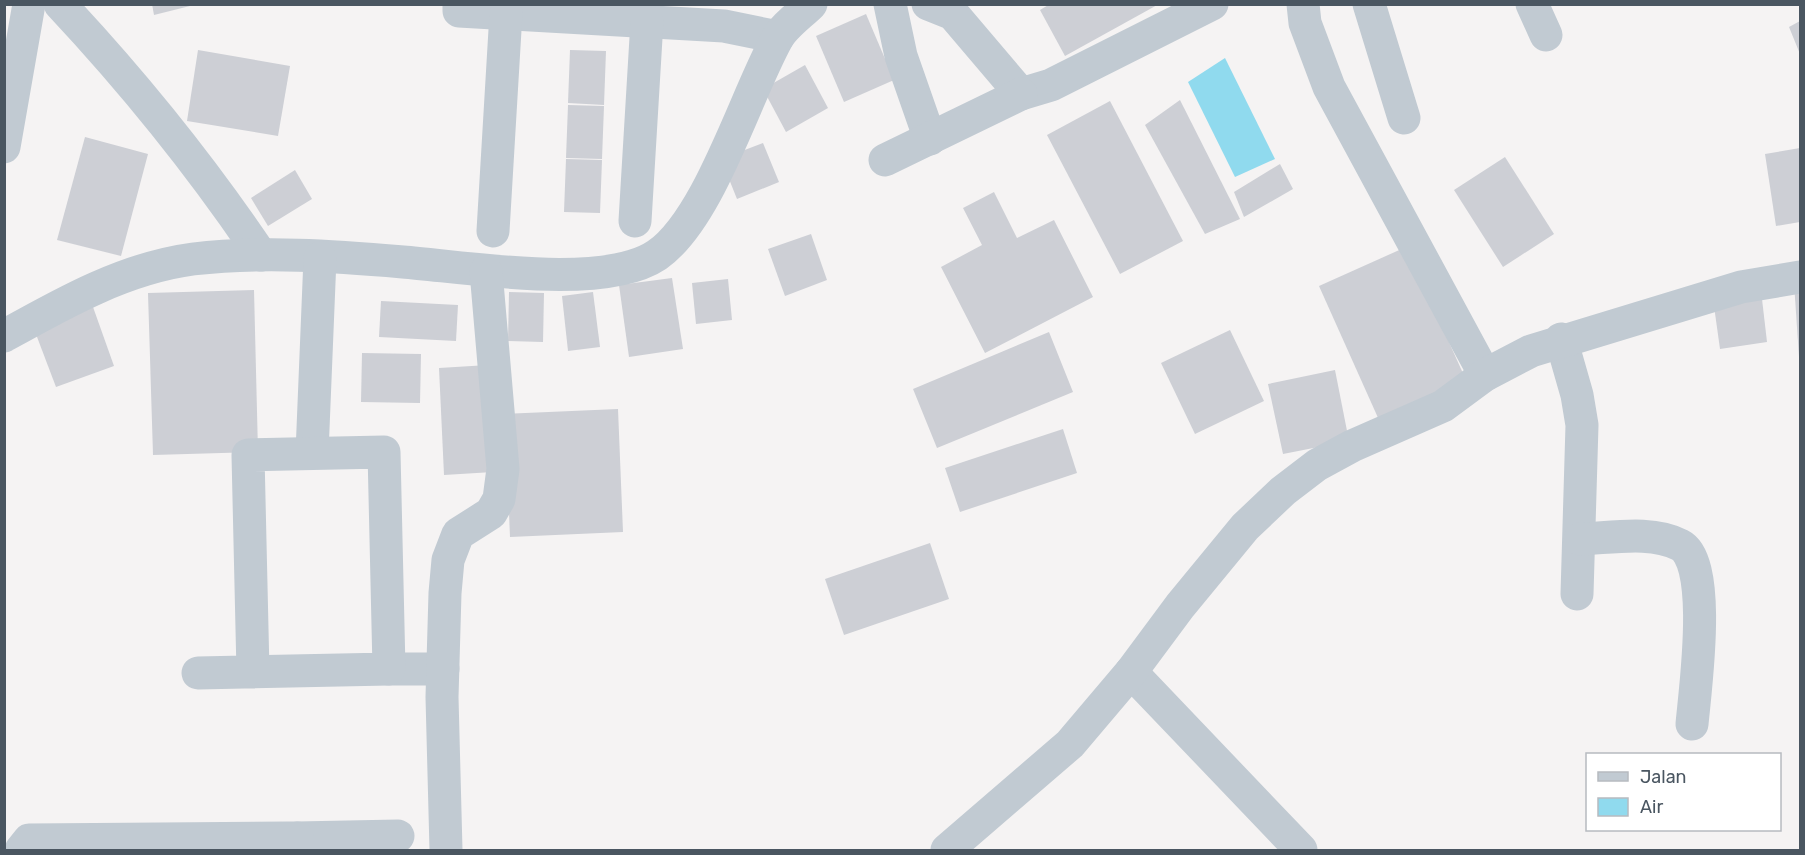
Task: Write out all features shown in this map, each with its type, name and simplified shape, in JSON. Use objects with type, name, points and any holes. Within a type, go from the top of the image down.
[{"type":"street","points":[[4,147],[9,88],[28,4]]},
{"type":"street","points":[[60,4],[103,50],[168,128],[211,182],[261,255]]},
{"type":"street","points":[[459,4],[459,10],[723,26],[778,37]]},
{"type":"street","points":[[4,336],[117,279],[150,268],[192,260],[261,255],[403,262],[486,271],[600,274],[630,268],[657,255],[676,236],[698,207],[778,37],[811,4]]},
{"type":"street","points":[[890,4],[901,56],[930,139]]},
{"type":"street","points":[[928,4],[953,14],[1021,94]]},
{"type":"street","points":[[885,160],[1021,94],[1051,85],[1212,4]]},
{"type":"street","points":[[1303,4],[1305,23],[1329,87],[1485,375]]},
{"type":"street","points":[[1369,4],[1404,118]]},
{"type":"street","points":[[1532,4],[1545,35]]},
{"type":"street","points":[[493,231],[506,13]]},
{"type":"street","points":[[635,220],[647,21]]},
{"type":"street","points":[[312,453],[320,258]]},
{"type":"street","points":[[446,850],[443,669],[448,560],[458,534],[491,513],[500,499],[503,469],[486,271]]},
{"type":"street","points":[[947,850],[1070,744],[1131,672],[1217,559],[1245,527],[1283,490],[1334,455],[1443,406],[1485,375],[1530,351],[1561,339],[1741,287],[1800,277]]},
{"type":"street","points":[[1561,339],[1577,395],[1582,425],[1577,594]]},
{"type":"street","points":[[253,672],[248,455],[312,453],[384,452],[389,669]]},
{"type":"street","points":[[1580,539],[1659,538],[1683,546],[1696,567],[1701,597],[1692,724]]},
{"type":"street","points":[[198,673],[443,669]]},
{"type":"street","points":[[1131,672],[1301,850]]},
{"type":"street","points":[[21,850],[29,840],[297,844],[398,836]]},
{"type":"water","points":[[1225,58],[1275,159],[1235,177],[1188,82]]},
{"type":"building","points":[[152,4],[194,4],[194,5],[154,15]]},
{"type":"building","points":[[1050,4],[1159,4],[1065,56],[1040,10]]},
{"type":"building","points":[[866,14],[894,80],[844,102],[816,36]]},
{"type":"building","points":[[1800,21],[1800,54],[1789,27]]},
{"type":"building","points":[[198,50],[290,66],[278,136],[187,121]]},
{"type":"building","points":[[570,50],[606,51],[604,105],[568,103]]},
{"type":"building","points":[[805,65],[828,108],[786,132],[763,89]]},
{"type":"building","points":[[1180,100],[1240,219],[1205,234],[1145,125]]},
{"type":"building","points":[[1110,101],[1183,241],[1120,274],[1047,135]]},
{"type":"building","points":[[568,105],[604,106],[602,159],[566,158]]},
{"type":"building","points":[[85,137],[148,154],[121,256],[57,240]]},
{"type":"building","points":[[763,143],[779,182],[737,199],[721,159]]},
{"type":"building","points":[[1800,148],[1800,222],[1776,226],[1765,154]]},
{"type":"building","points":[[1505,157],[1554,234],[1503,267],[1454,190]]},
{"type":"building","points":[[566,159],[602,160],[600,213],[564,212]]},
{"type":"building","points":[[1280,164],[1293,189],[1244,217],[1234,192]]},
{"type":"building","points":[[295,170],[312,199],[268,226],[251,198]]},
{"type":"building","points":[[994,192],[1017,238],[1054,220],[1093,297],[985,353],[941,267],[982,245],[963,208]]},
{"type":"building","points":[[811,234],[827,280],[785,296],[768,249]]},
{"type":"building","points":[[1406,247],[1466,380],[1379,420],[1319,286]]},
{"type":"building","points":[[672,278],[683,349],[629,357],[619,285]]},
{"type":"building","points":[[728,279],[732,320],[696,324],[692,283]]},
{"type":"building","points":[[1800,282],[1800,357],[1799,357],[1794,283]]},
{"type":"building","points":[[254,290],[258,452],[153,455],[148,293]]},
{"type":"building","points":[[509,292],[544,293],[543,342],[508,341]]},
{"type":"building","points":[[593,292],[600,347],[568,351],[562,296]]},
{"type":"building","points":[[1762,299],[1767,342],[1720,349],[1714,306]]},
{"type":"building","points":[[381,301],[458,305],[456,341],[379,337]]},
{"type":"building","points":[[93,307],[114,366],[56,387],[34,329]]},
{"type":"building","points":[[1230,330],[1264,401],[1195,434],[1161,363]]},
{"type":"building","points":[[1049,332],[1073,392],[937,448],[913,389]]},
{"type":"building","points":[[362,353],[421,354],[420,403],[361,402]]},
{"type":"building","points":[[488,365],[493,472],[444,475],[439,368]]},
{"type":"building","points":[[1335,370],[1349,441],[1283,454],[1268,384]]},
{"type":"building","points":[[618,409],[623,532],[510,537],[505,414]]},
{"type":"building","points":[[1063,429],[1077,473],[960,512],[945,468]]},
{"type":"building","points":[[930,543],[949,599],[844,635],[825,579]]}]
